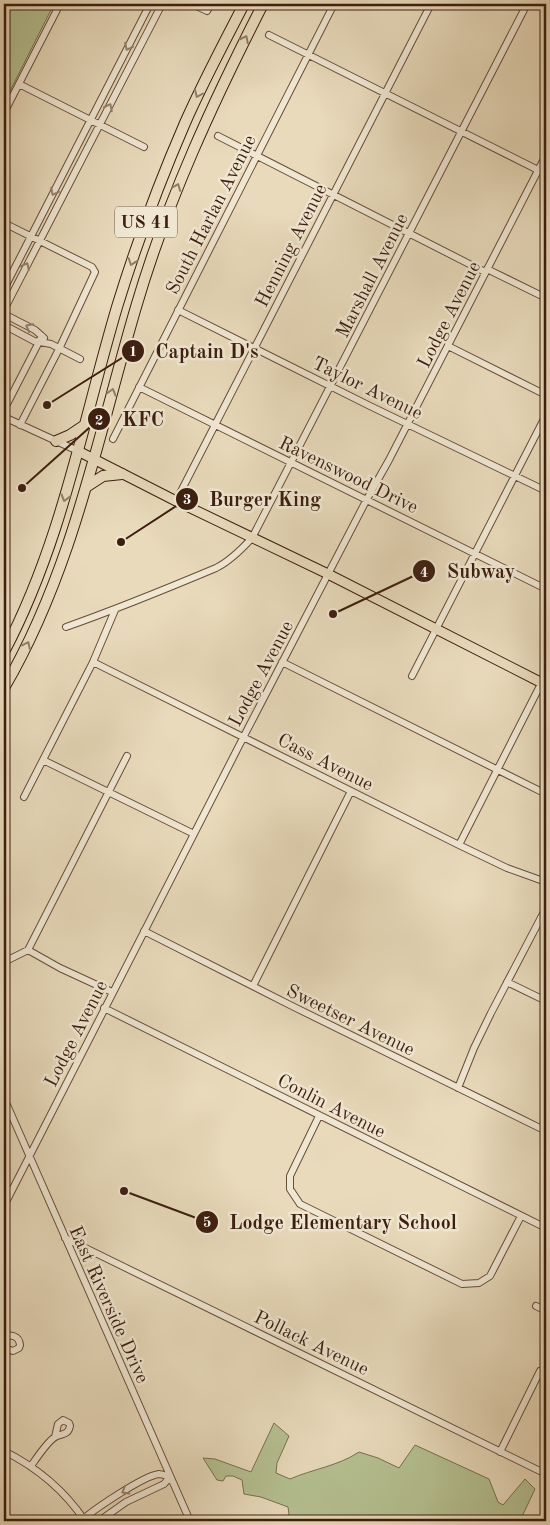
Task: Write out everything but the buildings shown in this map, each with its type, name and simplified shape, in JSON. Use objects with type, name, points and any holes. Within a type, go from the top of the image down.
[{"type":"highway","name":"US 41","points":[[4,652],[47,556],[117,309],[149,212],[186,122],[244,4]]},
{"type":"highway","name":"US 41","points":[[4,688],[50,596],[66,552],[136,306],[162,228],[204,122],[263,4]]},
{"type":"highway","points":[[56,441],[85,426]]},
{"type":"highway","points":[[86,487],[103,476],[122,474]]},
{"type":"main road","points":[[78,451],[435,629],[545,680]]},
{"type":"street","points":[[4,113],[60,4]]},
{"type":"street","points":[[4,289],[150,4]]},
{"type":"street","points":[[4,310],[162,4]]},
{"type":"street","points":[[192,4],[206,11],[210,4]]},
{"type":"street","name":"South Harlan Avenue","points":[[113,439],[334,4]]},
{"type":"street","name":"Henning Avenue","points":[[176,501],[431,4]]},
{"type":"street","name":"Marshall Avenue","points":[[66,627],[115,610],[216,568],[236,555],[252,538],[527,4]]},
{"type":"street","points":[[540,4],[546,7]]},
{"type":"street","points":[[269,35],[546,174]]},
{"type":"street","points":[[19,84],[144,147]]},
{"type":"street","points":[[218,136],[409,234],[546,298]]},
{"type":"street","name":"Lodge Avenue","points":[[4,1206],[282,662],[389,460],[546,155]]},
{"type":"street","points":[[4,223],[91,267],[95,271],[93,280],[60,349],[20,425]]},
{"type":"street","name":"Taylor Avenue","points":[[178,310],[546,491]]},
{"type":"street","points":[[4,314],[35,330],[41,339]]},
{"type":"street","points":[[4,325],[41,339],[80,359]]},
{"type":"street","points":[[4,410],[41,339]]},
{"type":"street","points":[[448,346],[546,395]]},
{"type":"street","name":"Ravenswood Drive","points":[[139,387],[546,589]]},
{"type":"street","points":[[412,676],[546,415]]},
{"type":"street","points":[[4,417],[78,451]]},
{"type":"street","points":[[24,797],[93,662],[115,610]]},
{"type":"street","name":"Cass Avenue","points":[[93,662],[459,845],[507,868],[546,882]]},
{"type":"street","points":[[282,662],[546,794]]},
{"type":"street","points":[[459,845],[545,680]]},
{"type":"street","points":[[4,962],[28,950],[127,756]]},
{"type":"street","points":[[43,760],[194,834]]},
{"type":"street","points":[[253,986],[351,791]]},
{"type":"street","points":[[458,1088],[474,1048],[546,908]]},
{"type":"street","name":"Sweetser Avenue","points":[[144,931],[546,1131]]},
{"type":"street","points":[[28,950],[60,968],[112,992]]},
{"type":"street","points":[[507,982],[546,1001]]},
{"type":"street","name":"Conlin Avenue","points":[[104,1008],[546,1228]]},
{"type":"street","name":"East Riverside Drive","points":[[4,1098],[190,1521]]},
{"type":"street","points":[[320,1116],[290,1176],[290,1189],[300,1204],[462,1284],[479,1283],[490,1276],[521,1216]]},
{"type":"street","name":"Pollack Avenue","points":[[65,1238],[546,1474]]},
{"type":"street","points":[[536,1306],[546,1311]]},
{"type":"street","points":[[4,1336],[14,1336],[18,1339],[20,1345],[19,1348],[13,1351],[7,1349],[4,1345]]},
{"type":"street","points":[[500,1452],[540,1371],[546,1374]]},
{"type":"street","points":[[31,1466],[55,1437]]},
{"type":"street","points":[[4,1451],[31,1466],[60,1491],[83,1520],[103,1504],[139,1483],[158,1474],[170,1477],[164,1484],[126,1502],[99,1521]]},
{"type":"green space","points":[[4,4],[54,4],[4,103]]},
{"type":"green space","points":[[274,1423],[289,1436],[277,1463],[276,1473],[290,1479],[343,1461],[359,1452],[399,1468],[415,1445],[489,1479],[498,1502],[503,1505],[525,1479],[535,1489],[520,1521],[276,1521],[286,1518],[289,1514],[288,1507],[261,1497],[244,1494],[242,1480],[233,1476],[226,1476],[223,1481],[217,1480],[203,1458],[215,1459],[251,1472]]},
{"type":"place","name":"Captain D's","points":[[47,405]]},
{"type":"place","name":"KFC","points":[[22,488]]},
{"type":"place","name":"Burger King","points":[[121,542]]},
{"type":"place","name":"Subway","points":[[333,614]]},
{"type":"place","name":"Lodge Elementary School","points":[[124,1191]]}]
